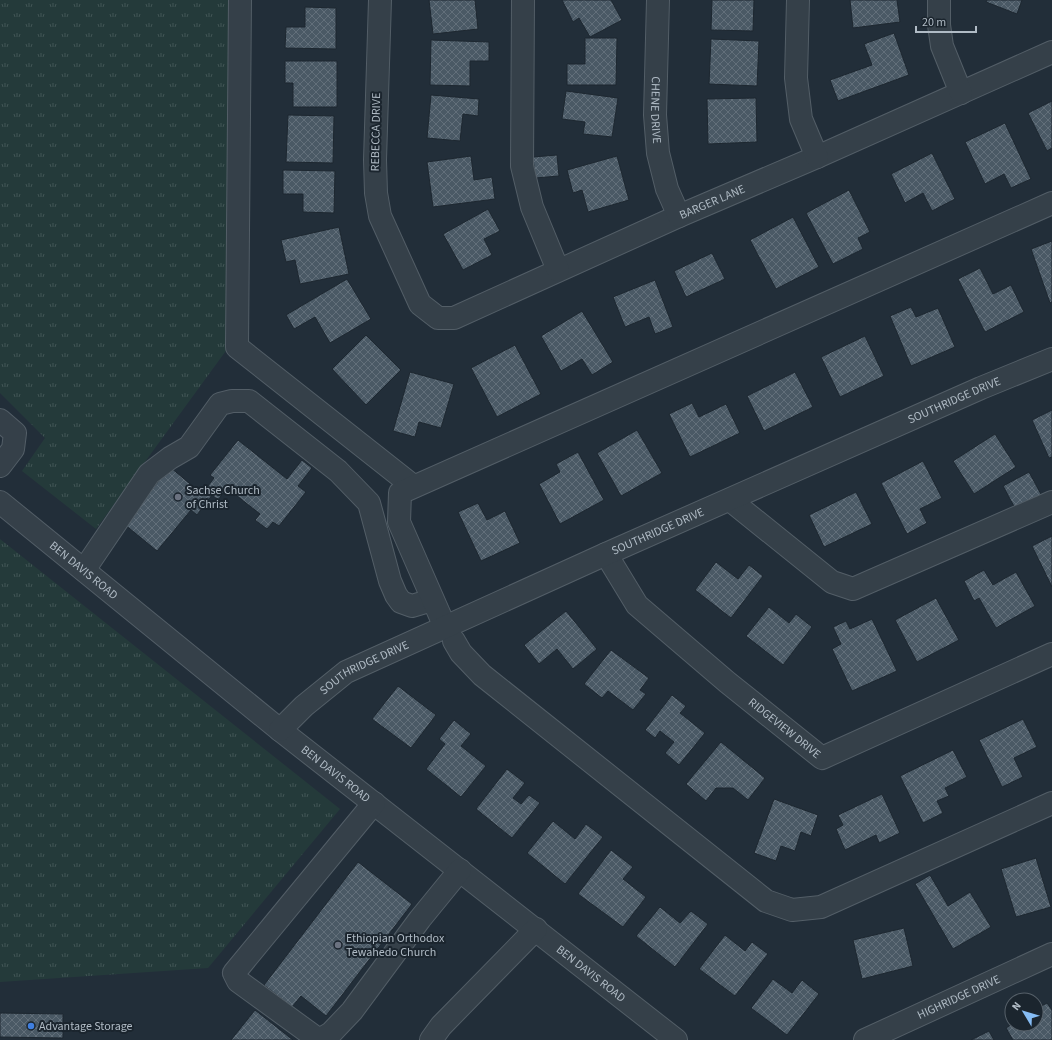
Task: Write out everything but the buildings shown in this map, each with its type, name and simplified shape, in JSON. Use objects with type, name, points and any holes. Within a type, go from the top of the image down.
[{"type":"street","points":[[240,0],[237,347],[413,486]]},
{"type":"street","name":"REBECCA DRIVE","points":[[380,0],[375,160],[376,194],[380,216],[399,259]]},
{"type":"street","points":[[523,0],[522,166],[532,207],[558,270]]},
{"type":"street","name":"CHENE DRIVE","points":[[658,0],[655,115],[658,153],[667,189],[679,216]]},
{"type":"street","points":[[798,0],[797,85],[802,119],[817,157]]},
{"type":"street","points":[[939,0],[939,25],[942,46],[961,93]]},
{"type":"street","name":"BARGER LANE","points":[[399,259],[420,304],[438,318],[454,318],[679,216],[817,157],[1052,52]]},
{"type":"street","points":[[1052,203],[400,492],[399,522],[432,600],[449,634],[461,653],[482,675],[766,901],[792,910],[821,907],[1052,803]]},
{"type":"street","name":"SOUTHRIDGE DRIVE","points":[[280,730],[304,706],[346,672],[449,634],[606,554],[981,388],[1052,359]]},
{"type":"street","points":[[84,570],[149,474],[170,458],[189,447],[220,404],[232,400],[249,401],[338,471],[369,503],[390,581],[401,602],[412,606],[432,600]]},
{"type":"street","points":[[0,420],[15,433],[13,449],[0,466]]},
{"type":"street","points":[[730,500],[832,582],[854,589],[1052,502]]},
{"type":"street","name":"BEN DAVIS ROAD","points":[[0,502],[280,730],[676,1040]]},
{"type":"street","name":"RIDGEVIEW DRIVE","points":[[606,554],[637,605],[727,682],[822,758],[1052,654]]},
{"type":"street","points":[[374,803],[234,973],[238,981],[318,1040],[331,1033],[352,1011],[420,919],[460,870]]},
{"type":"street","points":[[431,1040],[441,1026],[536,930]]},
{"type":"street","name":"HIGHRIDGE DRIVE","points":[[865,1040],[1052,954]]},
{"type":"green space","points":[[0,0],[233,0],[228,348],[96,529],[22,471],[45,438],[0,393]]},
{"type":"green space","points":[[0,539],[340,809],[208,968],[0,982]]},
{"type":"place","name":"Sachse Church of Christ","points":[[178,497]]},
{"type":"place","name":"Ethiopian Orthodox Tewahedo Church","points":[[338,945]]},
{"type":"place","name":"Advantage Storage","points":[[31,1026]]}]
